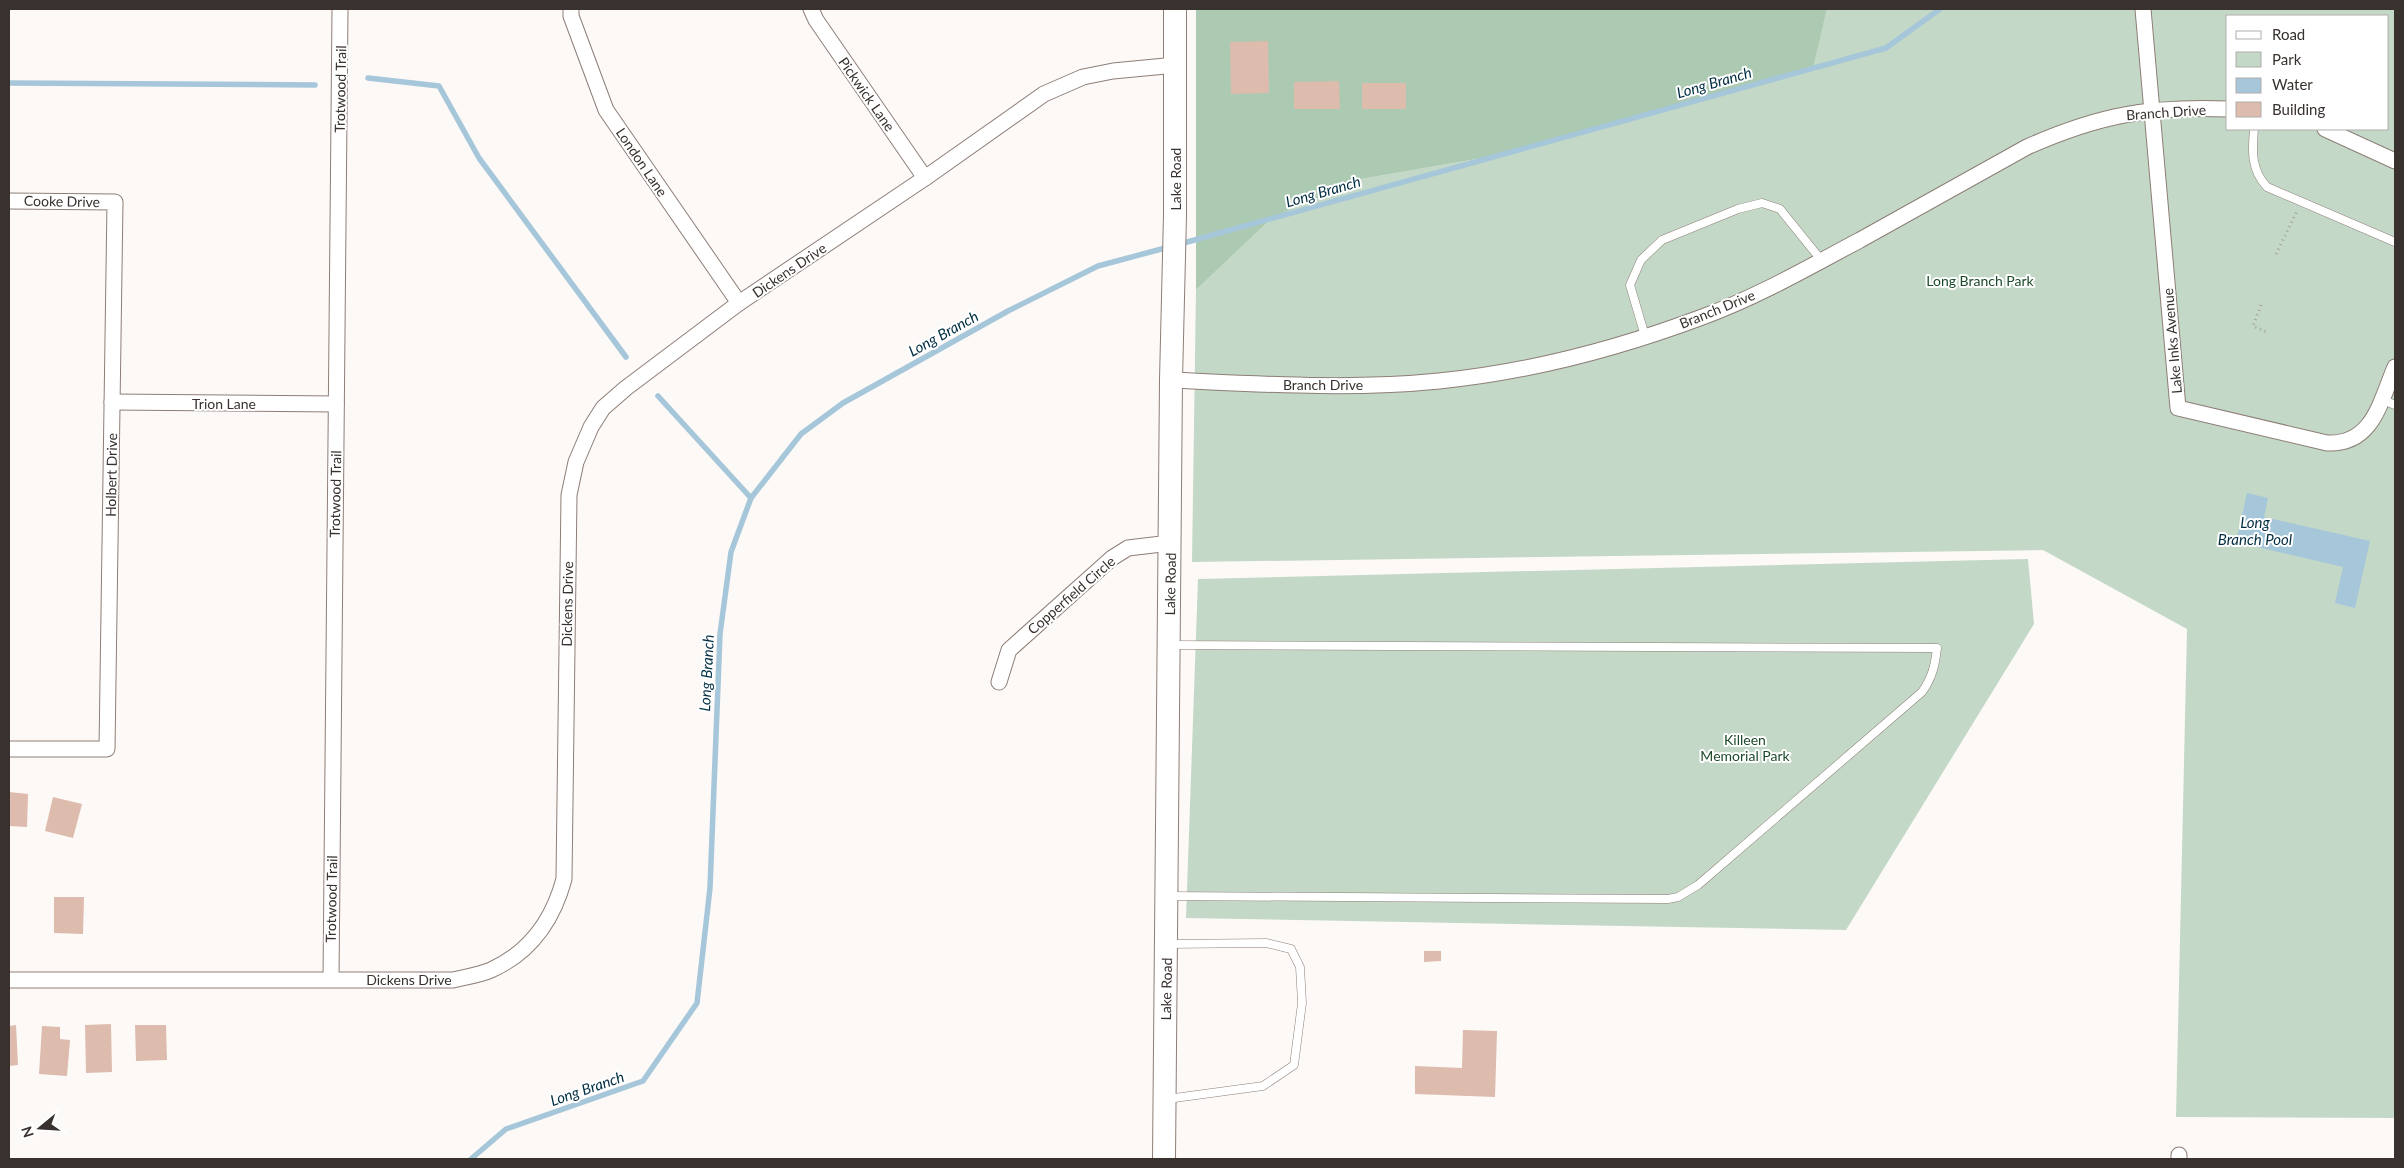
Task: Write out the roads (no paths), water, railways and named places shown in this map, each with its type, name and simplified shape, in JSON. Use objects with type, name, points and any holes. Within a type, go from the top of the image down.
[{"type":"street","name":"Trotwood Trail","points":[[330,979],[340,9]]},
{"type":"street","name":"London Lane","points":[[571,9],[571,16],[606,110],[739,303]]},
{"type":"street","name":"Pickwick Lane","points":[[811,9],[816,20],[925,178]]},
{"type":"street","name":"Lake Road","points":[[1164,1159],[1167,944],[1165,896],[1171,380],[1174,290],[1175,9]]},
{"type":"street","name":"Lake Inks Avenue","points":[[2143,9],[2178,408],[2338,444],[2365,432],[2388,402],[2395,367]]},
{"type":"street","name":"Dickens Drive","points":[[9,980],[453,980],[490,971],[523,952],[543,929],[558,904],[564,879],[569,494],[576,462],[591,428],[603,408],[626,388],[739,303],[925,178],[1044,94],[1083,77],[1113,71],[1176,66]]},
{"type":"street","name":"Branch Drive","points":[[1171,380],[1340,386],[1440,381],[1544,364],[1645,336],[1705,316],[1751,297],[1822,261],[2028,147],[2086,123],[2152,110],[2226,109]]},
{"type":"street","points":[[2327,130],[2395,161]]},
{"type":"street","name":"Cooke Drive","points":[[9,201],[115,202]]},
{"type":"street","name":"Holbert Drive","points":[[9,749],[107,749],[115,202]]},
{"type":"street","name":"Trion Lane","points":[[112,402],[336,404]]},
{"type":"street","name":"Copperfield Circle","points":[[999,682],[1009,650],[1112,558],[1128,548],[1170,542]]},
{"type":"lane","points":[[2254,130],[2251,152],[2257,176],[2267,187],[2395,242]]},
{"type":"lane","points":[[1645,336],[1630,285],[1641,260],[1662,240],[1738,209],[1762,203],[1780,209],[1822,261]]},
{"type":"lane","points":[[1165,896],[1668,899],[1678,897],[1698,885],[1922,692],[1930,681],[1935,668],[1937,648],[1169,645]]},
{"type":"lane","points":[[1165,1099],[1263,1086],[1282,1075],[1294,1065],[1302,1003],[1300,967],[1291,949],[1266,943],[1167,944]]},
{"type":"water","name":"Long Branch Pool","points":[[2247,493],[2268,498],[2264,517],[2370,541],[2355,608],[2335,603],[2343,567],[2236,542]]},
{"type":"waterway","name":"Long Branch","points":[[1180,244],[1886,48],[1940,9]]},
{"type":"waterway","points":[[368,78],[439,86],[479,158],[626,357]]},
{"type":"waterway","points":[[9,83],[315,85]]},
{"type":"waterway","name":"Long Branch","points":[[471,1159],[506,1129],[643,1081],[697,1003],[710,888],[720,634],[731,552],[751,498],[801,434],[843,403],[1008,311],[1098,266],[1169,247]]},
{"type":"waterway","points":[[658,396],[751,498]]},
{"type":"park label","name":"Long Branch Park","points":[[1980,280]]},
{"type":"park label","name":"Killeen Memorial Park","points":[[1745,748]]}]
